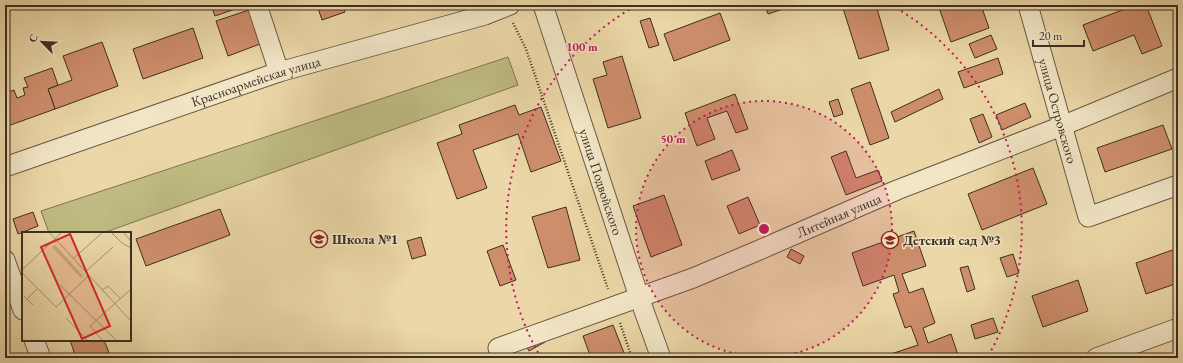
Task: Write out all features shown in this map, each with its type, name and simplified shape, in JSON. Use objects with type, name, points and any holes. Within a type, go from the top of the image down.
[{"type":"street","points":[[257,5],[279,72]]},
{"type":"street","name":"улица Подвойского","points":[[543,5],[639,297],[661,358]]},
{"type":"street","name":"улица Островского","points":[[1028,5],[1088,217],[1178,185]]},
{"type":"street","name":"Красноармейская улица","points":[[5,167],[279,72],[483,10],[507,6]]},
{"type":"street","name":"Литейная улица","points":[[498,348],[614,305],[693,278],[898,190],[1062,126],[1178,78]]},
{"type":"street","points":[[5,260],[22,307]]},
{"type":"street","points":[[1096,358],[1178,328]]},
{"type":"street","points":[[34,341],[40,358]]},
{"type":"path","points":[[507,6],[526,49],[632,358]]},
{"type":"shaded area","points":[[508,57],[518,85],[106,232],[49,232],[41,211]]},
{"type":"building","points":[[211,5],[237,5],[238,8],[215,16]]},
{"type":"building","points":[[317,5],[342,5],[345,12],[322,20]]},
{"type":"building","points":[[765,5],[785,5],[786,8],[768,14]]},
{"type":"building","points":[[842,5],[876,5],[889,50],[859,59]]},
{"type":"building","points":[[938,5],[981,5],[989,28],[951,42]]},
{"type":"building","points":[[1135,5],[1146,5],[1162,46],[1142,54],[1134,35],[1093,51],[1083,25]]},
{"type":"building","points":[[249,10],[260,44],[228,56],[216,21]]},
{"type":"building","points":[[720,13],[730,40],[674,61],[664,34]]},
{"type":"building","points":[[650,18],[659,45],[649,48],[640,21]]},
{"type":"building","points":[[193,28],[203,58],[143,79],[133,49]]},
{"type":"building","points":[[991,35],[997,49],[975,58],[969,44]]},
{"type":"building","points":[[102,42],[118,86],[55,109],[48,89],[72,80],[63,56]]},
{"type":"building","points":[[622,56],[641,118],[608,128],[593,79],[607,75],[603,62]]},
{"type":"building","points":[[998,58],[1003,74],[964,88],[958,72]]},
{"type":"building","points":[[52,68],[58,85],[48,89],[55,109],[5,127],[5,89],[6,93],[14,90],[17,98],[25,95],[23,88],[28,87],[24,78]]},
{"type":"building","points":[[870,82],[889,138],[870,145],[851,89]]},
{"type":"building","points":[[939,89],[943,99],[895,122],[891,112]]},
{"type":"building","points":[[735,94],[748,129],[736,133],[727,111],[707,118],[715,139],[697,146],[685,113]]},
{"type":"building","points":[[838,99],[843,114],[834,117],[829,102]]},
{"type":"building","points":[[1025,103],[1031,117],[1002,130],[996,115]]},
{"type":"building","points":[[515,105],[519,115],[541,107],[561,161],[531,172],[518,134],[473,150],[487,188],[457,199],[437,143],[462,134],[459,125]]},
{"type":"building","points":[[983,114],[992,137],[979,143],[970,119]]},
{"type":"building","points":[[1163,125],[1172,149],[1105,172],[1097,148]]},
{"type":"building","points":[[732,150],[740,170],[712,180],[705,161]]},
{"type":"building","points":[[846,151],[856,178],[878,170],[882,181],[846,195],[831,157]]},
{"type":"building","points":[[1033,168],[1047,204],[982,230],[968,194]]},
{"type":"building","points":[[664,195],[682,245],[651,257],[633,206]]},
{"type":"building","points":[[748,197],[760,225],[739,234],[727,206]]},
{"type":"building","points":[[566,207],[580,260],[548,268],[532,217]]},
{"type":"building","points":[[220,209],[230,235],[146,266],[136,239]]},
{"type":"building","points":[[33,212],[38,226],[18,234],[13,219]]},
{"type":"building","points":[[914,231],[926,266],[902,274],[909,293],[923,288],[935,323],[923,328],[928,343],[951,334],[959,358],[889,358],[888,355],[918,345],[911,326],[905,328],[893,294],[899,292],[894,275],[863,286],[852,253]]},
{"type":"building","points":[[421,237],[426,255],[412,259],[407,241]]},
{"type":"building","points":[[503,245],[516,280],[500,286],[487,251]]},
{"type":"building","points":[[1178,248],[1178,283],[1146,294],[1136,263]]},
{"type":"building","points":[[791,249],[804,256],[800,264],[787,257]]},
{"type":"building","points":[[1013,254],[1019,273],[1007,277],[1000,258]]},
{"type":"building","points":[[968,266],[975,289],[967,292],[960,268]]},
{"type":"building","points":[[1078,280],[1088,311],[1043,327],[1032,296]]},
{"type":"building","points":[[993,318],[998,332],[975,339],[971,325]]},
{"type":"building","points":[[613,325],[626,358],[591,358],[583,336]]},
{"type":"building","points":[[542,335],[545,342],[529,351],[525,344]]},
{"type":"building","points":[[70,341],[104,341],[111,358],[76,358]]},
{"type":"place","name":"Школа №1","points":[[319,239]]},
{"type":"place","name":"Детский сад №3","points":[[890,240]]}]
